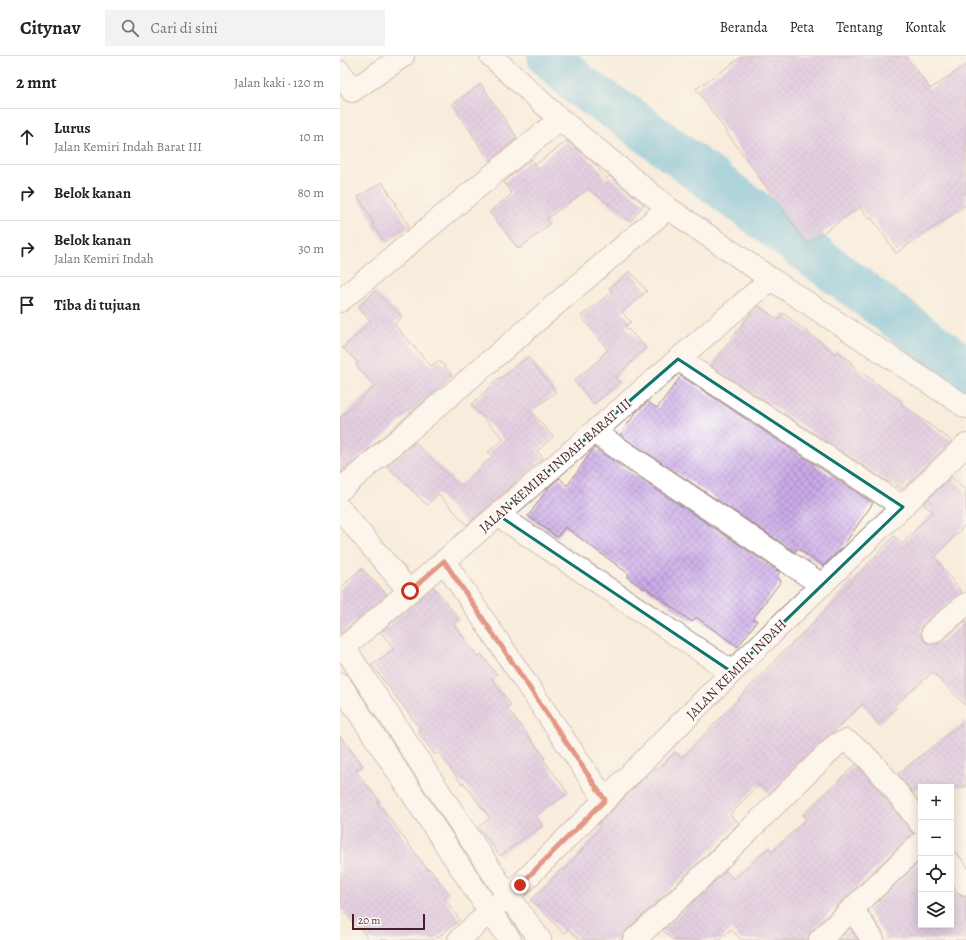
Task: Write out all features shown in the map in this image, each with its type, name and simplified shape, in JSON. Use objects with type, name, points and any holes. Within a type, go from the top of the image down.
[{"type":"street","points":[[340,72],[346,96],[403,56]]},
{"type":"street","points":[[491,56],[560,119],[668,208],[771,280],[966,407]]},
{"type":"street","points":[[340,301],[560,119]]},
{"type":"street","points":[[340,490],[668,208]]},
{"type":"street","name":"JALAN KEMIRI INDAH BARAT III","points":[[342,649],[771,280]]},
{"type":"street","points":[[678,359],[903,507]]},
{"type":"street","points":[[594,432],[822,585]]},
{"type":"street","name":"JALAN KEMIRI INDAH","points":[[458,940],[520,885],[732,672],[966,445]]},
{"type":"street","points":[[340,509],[410,591]]},
{"type":"street","points":[[498,515],[732,672]]},
{"type":"street","points":[[444,561],[605,800]]},
{"type":"street","points":[[933,632],[966,604]]},
{"type":"street","points":[[342,649],[540,940]]},
{"type":"street","points":[[340,684],[510,940]]},
{"type":"street","points":[[634,940],[682,896],[836,745],[846,741],[855,746],[880,773],[918,820]]},
{"type":"street","points":[[820,940],[918,846]]},
{"type":"street","points":[[954,868],[966,884]]},
{"type":"street","points":[[852,909],[873,940]]},
{"type":"highlighted area","points":[[678,359],[903,507],[732,672],[498,515]]},
{"type":"building","points":[[743,56],[906,56],[930,89],[966,65],[966,205],[896,253],[872,218],[869,219],[860,207],[807,244],[696,89]]},
{"type":"building","points":[[481,84],[517,138],[490,161],[452,104]]},
{"type":"building","points":[[567,141],[597,166],[606,179],[609,176],[644,204],[631,221],[589,189],[546,219],[550,224],[519,249],[489,212],[512,194],[504,182],[531,159],[535,165]]},
{"type":"building","points":[[382,182],[409,226],[385,242],[372,224],[374,223],[358,197]]},
{"type":"building","points":[[630,271],[647,291],[622,312],[631,322],[625,326],[646,348],[615,378],[621,382],[594,404],[574,381],[608,350],[581,316],[612,292],[609,288]]},
{"type":"building","points":[[375,291],[402,317],[394,324],[431,366],[439,360],[452,375],[340,474],[340,418],[375,386],[356,365],[358,363],[343,348],[371,321],[358,308]]},
{"type":"building","points":[[759,306],[778,320],[783,313],[835,354],[837,351],[852,362],[850,364],[952,441],[902,489],[889,480],[888,482],[711,366],[751,313]]},
{"type":"building","points":[[528,357],[556,392],[531,411],[553,437],[537,451],[543,458],[467,525],[438,494],[427,505],[387,466],[415,442],[459,486],[492,457],[488,452],[504,439],[471,405],[500,377],[501,378]]},
{"type":"building","points":[[681,376],[873,503],[841,549],[823,566],[797,548],[795,552],[620,435],[637,411],[648,402],[657,408]]},
{"type":"building","points":[[594,448],[780,572],[776,577],[781,581],[753,619],[757,621],[738,647],[696,617],[692,622],[645,587],[644,589],[627,577],[629,574],[565,527],[557,537],[528,516],[549,487],[560,478],[567,486]]},
{"type":"building","points":[[951,477],[966,491],[966,524],[935,557],[962,593],[925,622],[921,627],[921,634],[923,640],[928,644],[936,644],[941,642],[966,620],[966,706],[933,672],[894,706],[896,708],[879,724],[862,704],[769,793],[759,784],[730,815],[739,823],[626,931],[621,940],[580,940],[568,929],[564,933],[531,900],[563,868],[565,870],[601,827],[598,824],[654,768],[657,771],[675,752],[682,758],[780,655],[813,623],[894,536],[902,544],[933,511],[923,504]]},
{"type":"building","points":[[361,568],[387,594],[340,634],[340,589]]},
{"type":"building","points":[[434,587],[459,619],[453,623],[478,657],[481,654],[497,675],[492,679],[511,705],[507,708],[545,758],[543,759],[568,793],[536,816],[543,825],[500,856],[479,827],[490,818],[464,783],[462,784],[438,752],[435,755],[418,732],[421,730],[372,665],[394,649],[381,632]]},
{"type":"building","points":[[966,720],[966,787],[954,787],[954,784],[918,784],[918,788],[912,792],[898,774]]},
{"type":"building","points":[[340,736],[363,766],[356,771],[379,801],[377,802],[428,870],[430,869],[449,894],[444,898],[460,920],[434,940],[369,940],[359,927],[357,928],[340,906]]},
{"type":"building","points":[[856,764],[913,833],[811,931],[808,936],[808,940],[741,940],[731,929],[720,940],[673,940],[663,930],[726,871],[734,879],[766,850],[769,848],[772,852],[806,819],[802,815]]},
{"type":"building","points":[[918,863],[918,928],[954,928],[954,888],[961,895],[966,896],[966,940],[885,940],[883,933],[868,911]]},
{"type":"building","points":[[850,928],[858,940],[838,940]]},
{"type":"waterway","points":[[549,56],[579,85],[626,116],[966,369]]},
{"type":"route","points":[[410,591],[444,561],[605,800],[520,885]]}]
